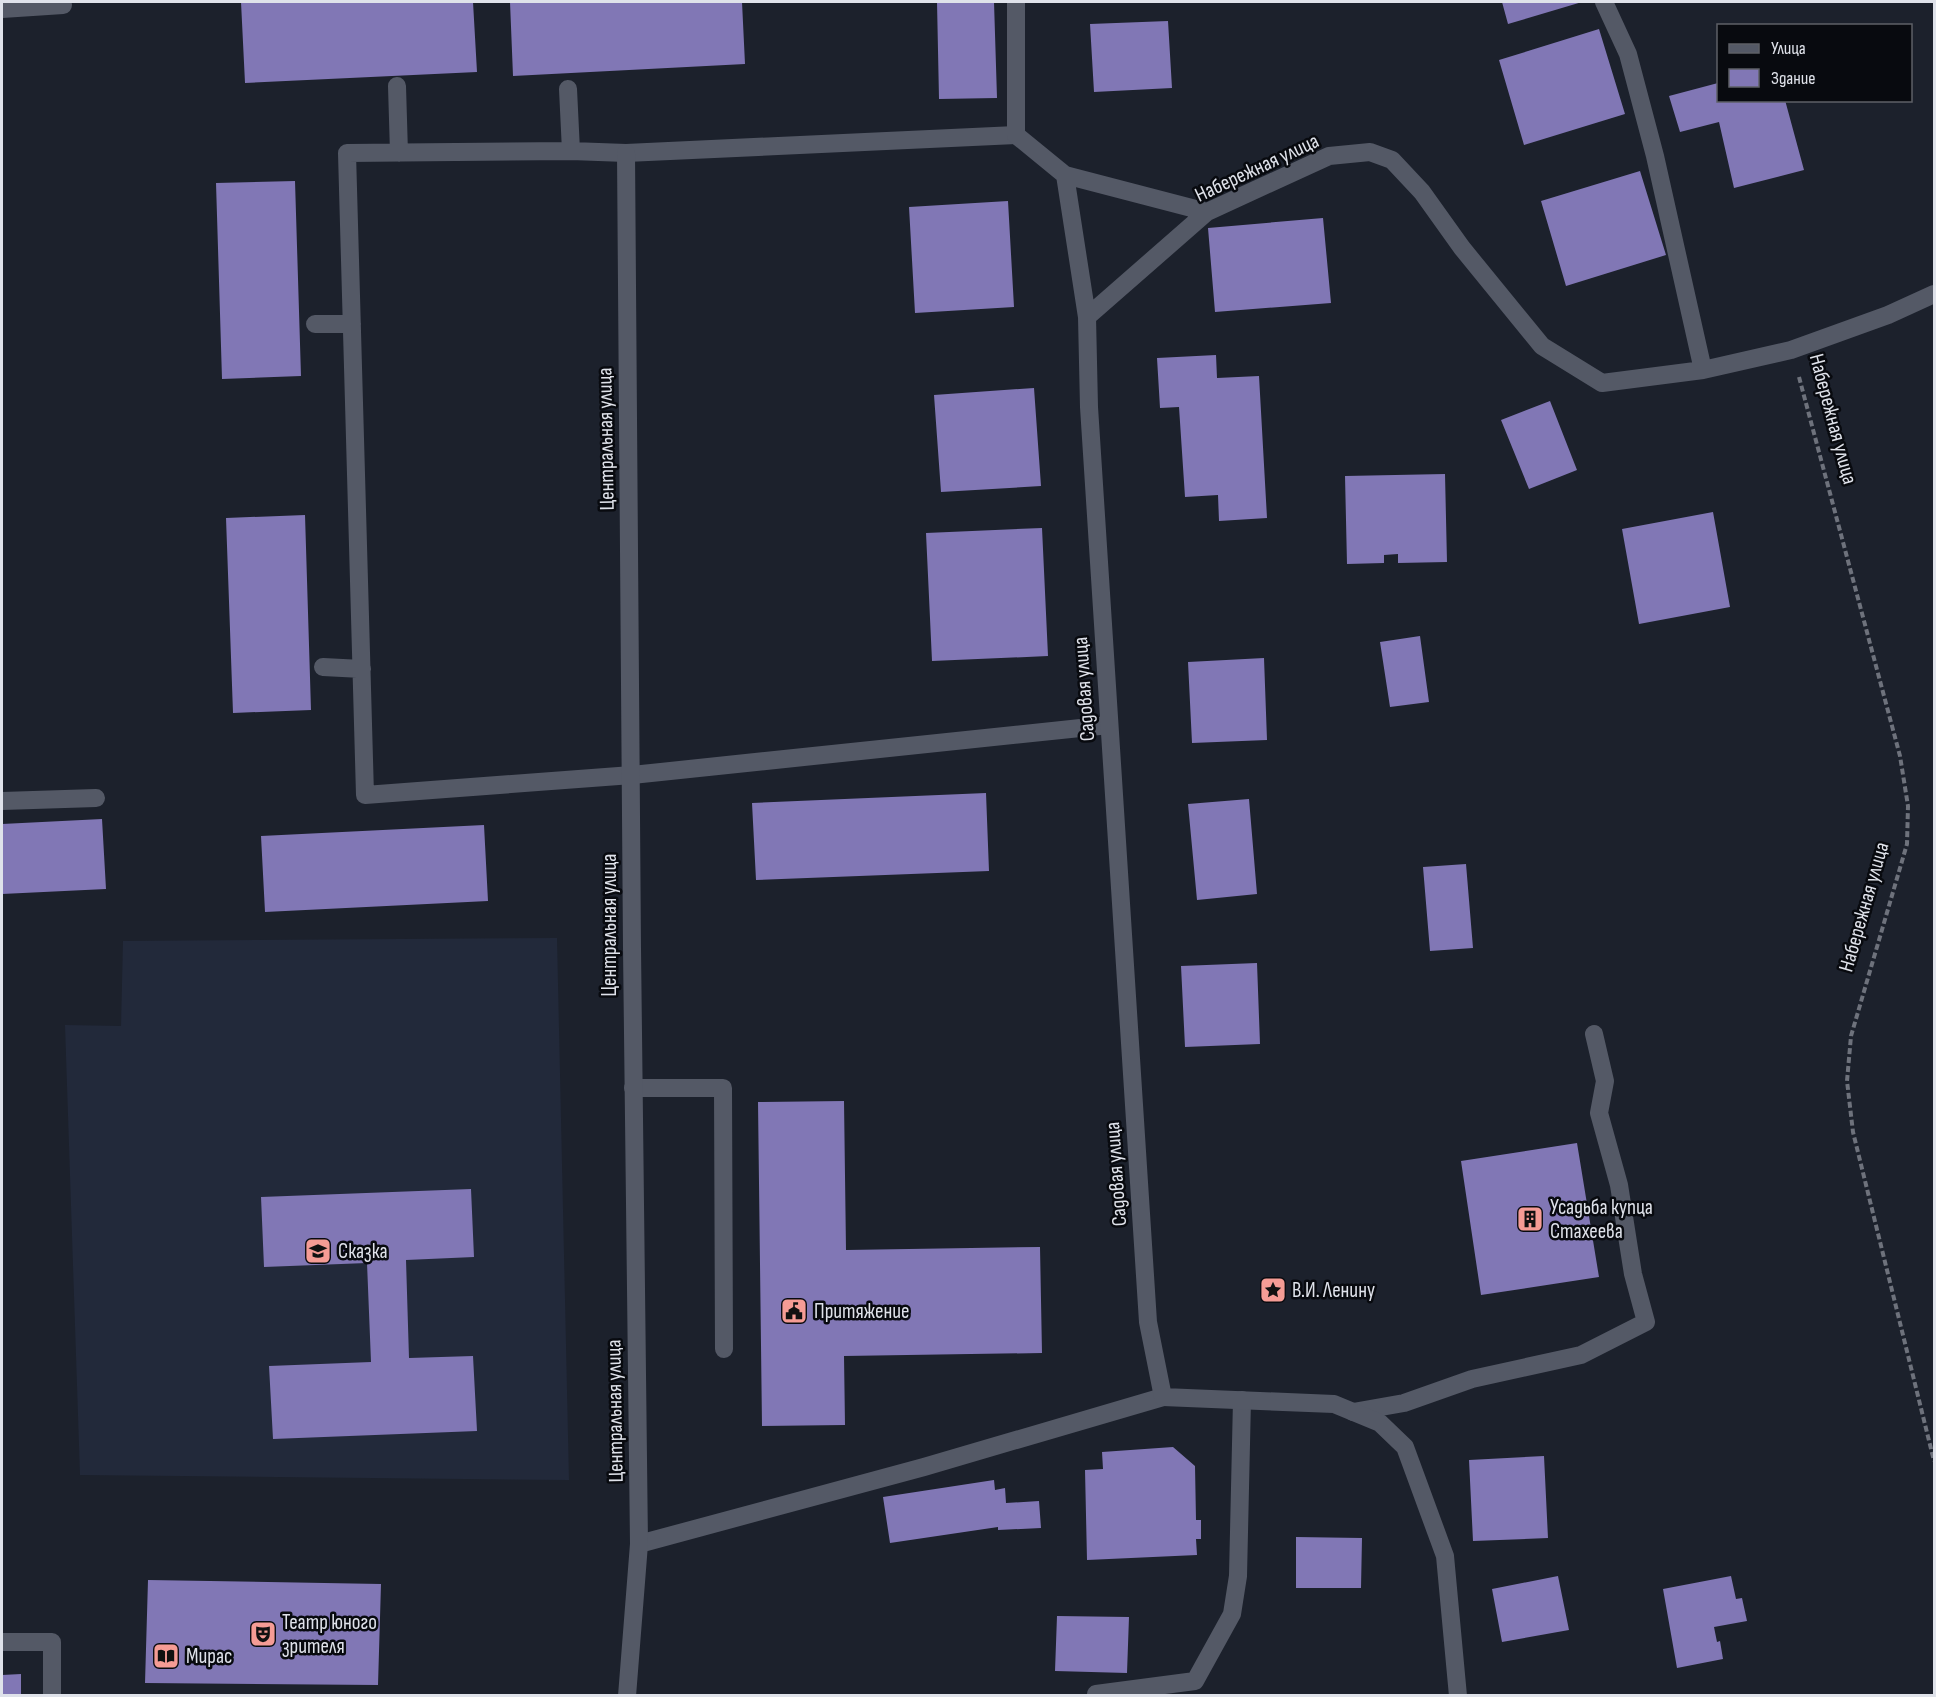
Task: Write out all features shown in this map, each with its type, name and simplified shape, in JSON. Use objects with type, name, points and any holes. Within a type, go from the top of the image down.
[{"type":"street","points":[[1016,2],[1016,135]]},
{"type":"street","points":[[1605,2],[1628,54],[1703,370]]},
{"type":"street","points":[[2,9],[63,5]]},
{"type":"street","points":[[397,86],[399,153]]},
{"type":"street","points":[[568,89],[572,151]]},
{"type":"street","points":[[1108,725],[632,775],[365,795],[347,153],[572,151],[626,153],[1016,135],[1065,174],[1207,212]]},
{"type":"street","name":"Набережная улица","points":[[1088,317],[1207,212],[1329,156],[1370,152],[1392,160],[1422,192],[1462,248],[1542,346],[1602,383],[1703,370],[1791,350]]},
{"type":"street","name":"Центральная улица","points":[[626,153],[639,1544],[627,1695]]},
{"type":"street","name":"Садовая улица","points":[[1065,174],[1088,317],[1089,407],[1148,1322],[1163,1397]]},
{"type":"street","points":[[1791,350],[1888,315],[1935,294]]},
{"type":"street","points":[[315,324],[352,324]]},
{"type":"street","points":[[323,667],[362,669]]},
{"type":"street","points":[[2,801],[96,798]]},
{"type":"street","points":[[1353,1412],[1404,1403],[1472,1379],[1581,1355],[1646,1322],[1633,1274],[1619,1185],[1599,1113],[1605,1082],[1594,1034]]},
{"type":"street","points":[[633,1088],[723,1088],[724,1349]]},
{"type":"street","points":[[639,1544],[924,1467],[1163,1397],[1334,1404],[1380,1423],[1404,1447],[1445,1556],[1458,1695]]},
{"type":"street","points":[[1096,1694],[1195,1681],[1232,1614],[1238,1576],[1242,1400]]},
{"type":"street","points":[[2,1642],[52,1642],[52,1695]]},
{"type":"path","name":"Набережная улица","points":[[1791,350],[1900,756],[1908,806],[1907,844],[1851,1036],[1847,1081],[1853,1132],[1935,1461]]},
{"type":"shaded area","name":"Сказка","points":[[557,938],[569,1480],[80,1475],[65,1025],[121,1026],[123,941]]},
{"type":"building","points":[[241,2],[473,2],[477,72],[245,83]]},
{"type":"building","points":[[510,2],[742,2],[745,64],[513,76]]},
{"type":"building","points":[[937,2],[994,2],[997,98],[939,99]]},
{"type":"building","points":[[1502,2],[1582,2],[1508,24]]},
{"type":"building","points":[[1168,21],[1172,88],[1094,92],[1090,24]]},
{"type":"building","points":[[1599,29],[1625,114],[1524,145],[1499,60]]},
{"type":"building","points":[[1717,83],[1717,102],[1786,102],[1804,170],[1734,188],[1719,122],[1680,132],[1669,96]]},
{"type":"building","points":[[1640,171],[1666,255],[1566,286],[1541,201]]},
{"type":"building","points":[[295,181],[301,376],[222,379],[216,183]]},
{"type":"building","points":[[1008,201],[1014,307],[915,313],[909,207]]},
{"type":"building","points":[[1323,218],[1331,303],[1215,312],[1208,228]]},
{"type":"building","points":[[1216,355],[1217,378],[1259,376],[1267,518],[1219,521],[1218,495],[1185,497],[1179,407],[1160,408],[1157,358]]},
{"type":"building","points":[[1034,388],[1041,486],[941,492],[934,395]]},
{"type":"building","points":[[1550,401],[1577,470],[1529,489],[1501,420]]},
{"type":"building","points":[[1445,474],[1447,562],[1398,563],[1398,554],[1384,555],[1384,563],[1347,564],[1345,476]]},
{"type":"building","points":[[1713,512],[1730,607],[1639,624],[1622,529]]},
{"type":"building","points":[[305,515],[311,710],[233,713],[226,518]]},
{"type":"building","points":[[1042,528],[1048,656],[932,661],[926,533]]},
{"type":"building","points":[[1420,636],[1429,702],[1390,707],[1380,642]]},
{"type":"building","points":[[1264,658],[1267,740],[1192,743],[1188,662]]},
{"type":"building","points":[[986,793],[989,871],[756,880],[752,803]]},
{"type":"building","points":[[1249,799],[1257,894],[1197,900],[1188,804]]},
{"type":"building","points":[[102,819],[106,889],[2,894],[2,824]]},
{"type":"building","points":[[484,825],[488,901],[265,912],[261,836]]},
{"type":"building","points":[[1466,864],[1473,948],[1430,951],[1423,867]]},
{"type":"building","points":[[1257,963],[1260,1044],[1185,1047],[1181,966]]},
{"type":"building","points":[[844,1101],[846,1250],[1040,1247],[1042,1353],[844,1356],[845,1425],[762,1426],[758,1102]]},
{"type":"building","name":"Усадьба купца Стахеева","points":[[1577,1143],[1599,1277],[1481,1295],[1461,1161]]},
{"type":"building","points":[[471,1189],[474,1257],[406,1260],[409,1358],[473,1356],[477,1431],[273,1439],[269,1366],[371,1362],[367,1263],[264,1267],[261,1197]]},
{"type":"building","points":[[1173,1447],[1195,1466],[1196,1520],[1201,1520],[1201,1539],[1196,1539],[1197,1555],[1087,1560],[1085,1470],[1103,1469],[1102,1452]]},
{"type":"building","points":[[1544,1456],[1548,1538],[1473,1541],[1469,1460]]},
{"type":"building","points":[[994,1480],[995,1490],[1005,1488],[1006,1503],[1039,1501],[1041,1528],[998,1530],[998,1527],[890,1543],[883,1497]]},
{"type":"building","points":[[1296,1537],[1362,1538],[1361,1588],[1296,1588]]},
{"type":"building","points":[[1558,1576],[1569,1630],[1502,1642],[1492,1589]]},
{"type":"building","points":[[1731,1576],[1736,1599],[1742,1598],[1747,1621],[1714,1627],[1717,1642],[1720,1641],[1723,1659],[1677,1668],[1663,1589]]},
{"type":"building","name":"Театр юного зрителя","points":[[148,1580],[381,1584],[378,1685],[145,1683]]},
{"type":"building","points":[[1057,1616],[1129,1617],[1127,1673],[1055,1671]]},
{"type":"building","points":[[21,1674],[21,1696],[2,1696],[2,1675]]},
{"type":"place","name":"Усадьба купца Стахеева","points":[[1530,1219]]},
{"type":"place","name":"Сказка","points":[[318,1251]]},
{"type":"place","name":"В.И. Ленину","points":[[1273,1290]]},
{"type":"place","name":"Притяжение","points":[[794,1311]]},
{"type":"place","name":"Театр юного зрителя","points":[[263,1634]]},
{"type":"place","name":"Мирас","points":[[166,1656]]}]
